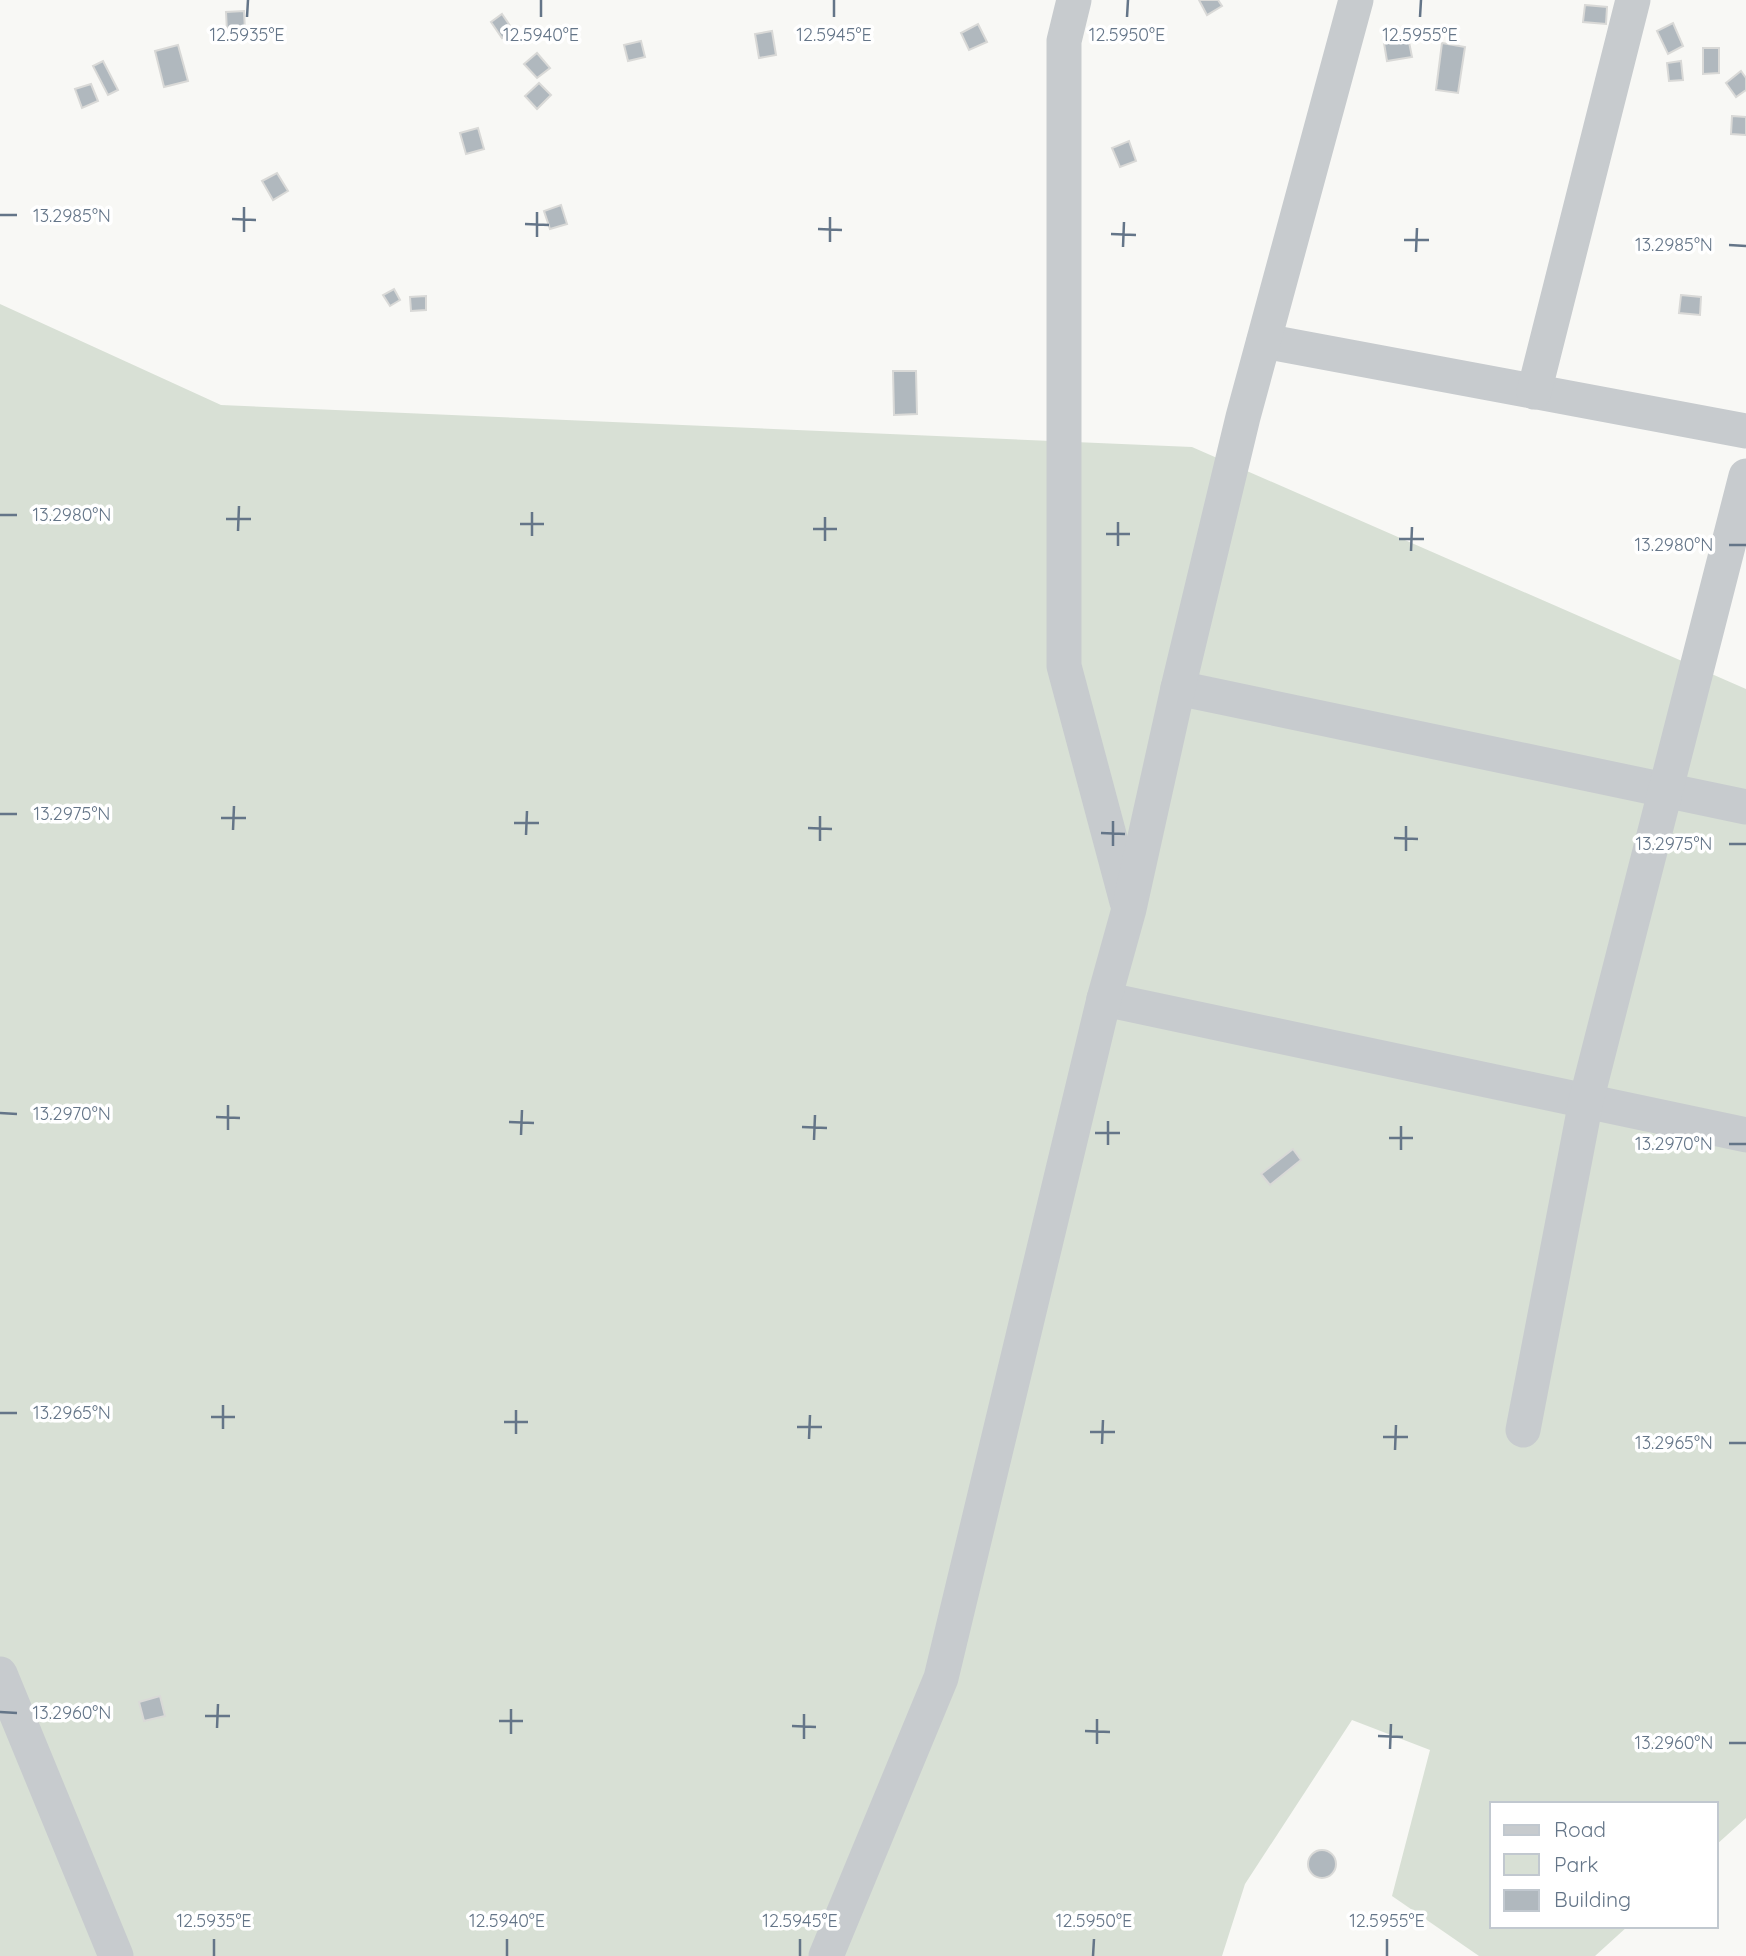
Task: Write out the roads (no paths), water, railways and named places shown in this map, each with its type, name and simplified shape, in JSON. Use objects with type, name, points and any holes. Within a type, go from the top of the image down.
[{"type":"street","points":[[1074,0],[1064,41],[1064,666],[1129,909]]},
{"type":"street","points":[[826,1956],[941,1678],[1104,999],[1129,909],[1178,688],[1243,417],[1356,0]]},
{"type":"street","points":[[1534,392],[1633,0]]},
{"type":"street","points":[[1264,341],[1746,431]]},
{"type":"street","points":[[1522,1430],[1586,1101],[1746,476]]},
{"type":"street","points":[[1178,688],[1746,807]]},
{"type":"street","points":[[1104,999],[1746,1135]]},
{"type":"street","points":[[0,1674],[116,1956]]}]
